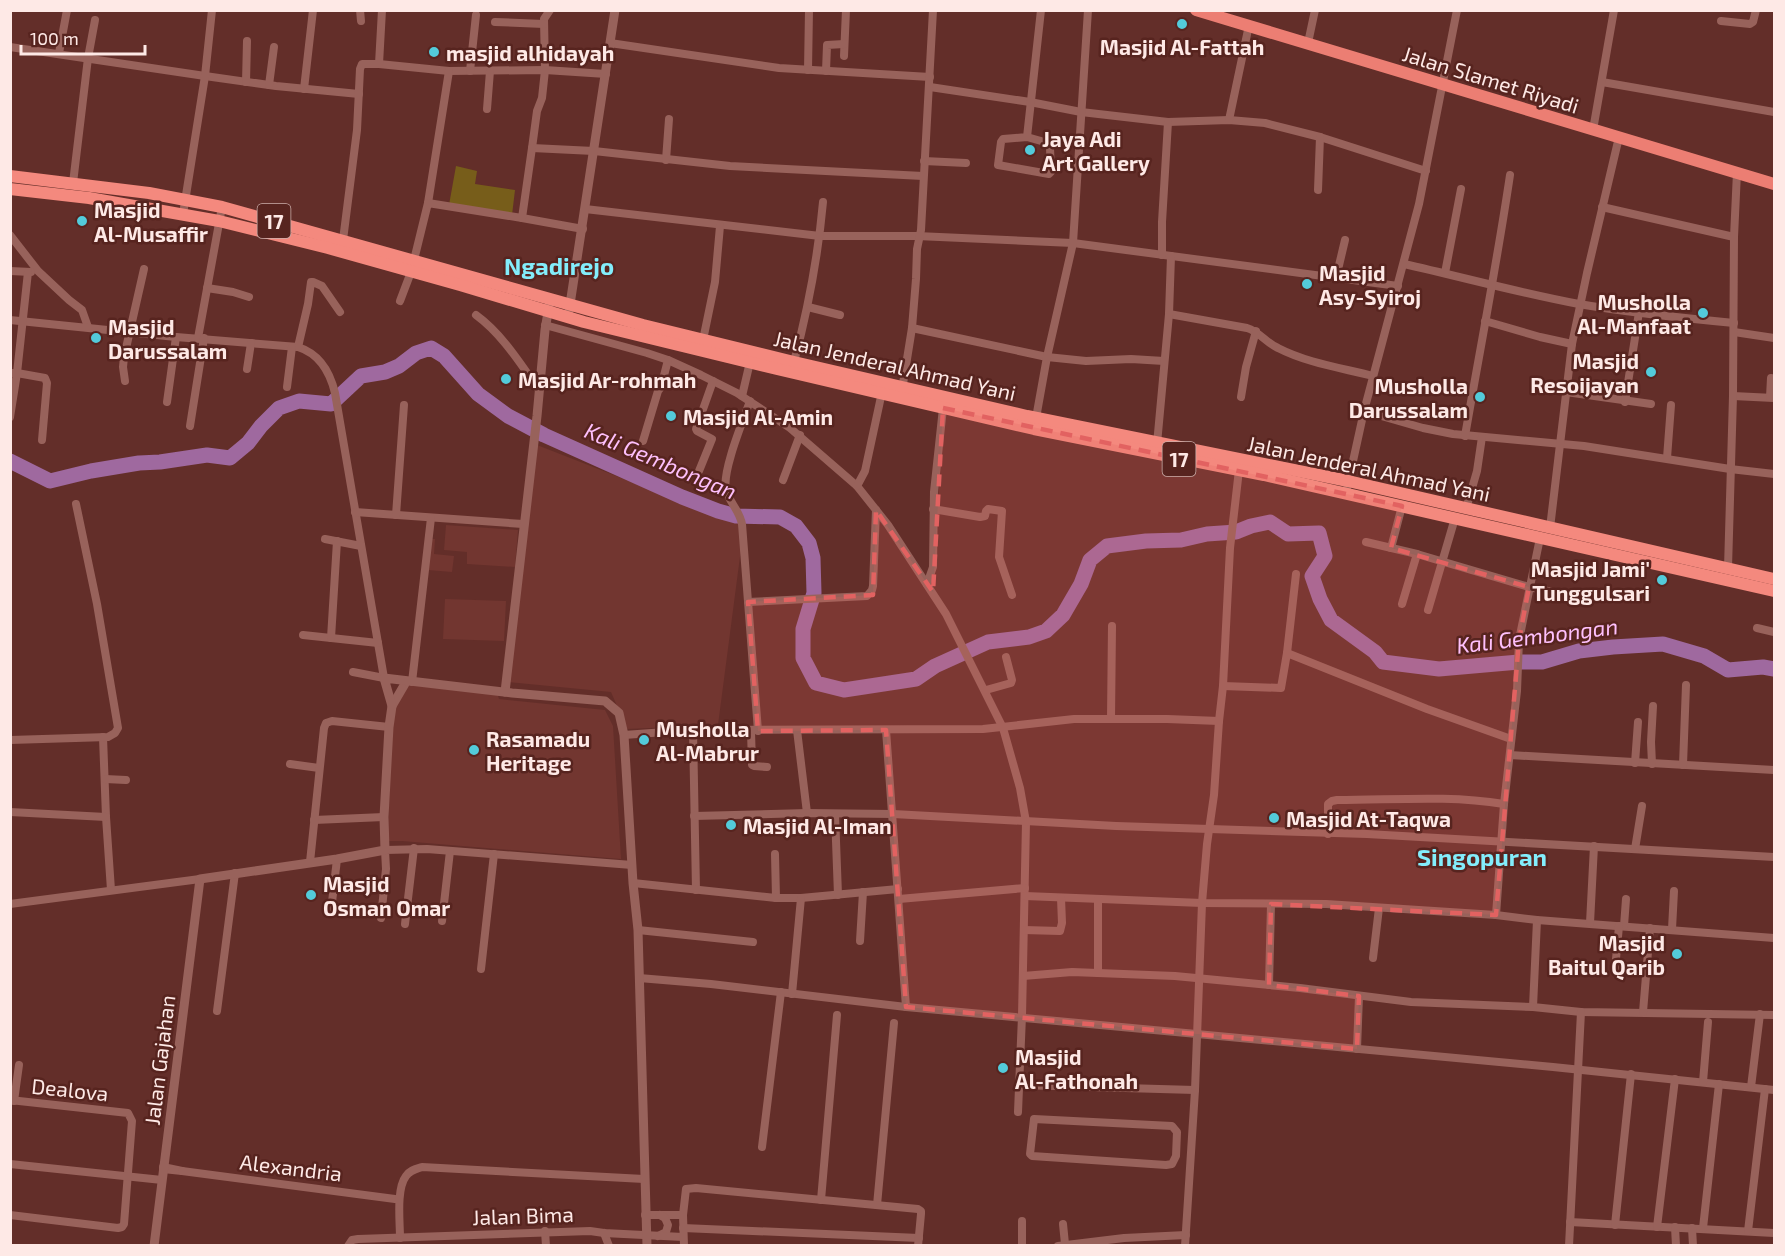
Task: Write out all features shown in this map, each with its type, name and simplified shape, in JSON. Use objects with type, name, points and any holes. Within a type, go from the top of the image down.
[{"type":"highway","name":"Jalan Jenderal Ahmad Yani","points":[[10,176],[186,199],[222,207],[343,240],[548,312],[750,362],[1036,418],[1239,470],[1347,487],[1402,506],[1540,538],[1671,562],[1728,568],[1774,579]]},
{"type":"highway","name":"Jalan Jenderal Ahmad Yani","points":[[10,189],[89,198],[219,221],[327,248],[551,298],[643,325],[794,362],[883,388]]},
{"type":"highway","name":"Jalan Jenderal Ahmad Yani","points":[[901,392],[943,408],[1034,429],[1156,448],[1466,509],[1550,528],[1774,591]]},
{"type":"main road","name":"Jalan Slamet Riyadi","points":[[1196,10],[1774,184]]},
{"type":"street","points":[[59,53],[67,10]]},
{"type":"street","points":[[183,214],[213,10]]},
{"type":"street","points":[[304,89],[313,10]]},
{"type":"street","points":[[360,10],[361,21]]},
{"type":"street","points":[[379,64],[382,10]]},
{"type":"street","points":[[522,218],[537,111],[542,98],[545,69],[544,19],[550,10]]},
{"type":"street","points":[[567,317],[583,229],[615,10]]},
{"type":"street","points":[[808,10],[808,70]]},
{"type":"street","points":[[844,56],[846,10]]},
{"type":"street","points":[[901,392],[912,328],[916,249],[920,236],[933,10]]},
{"type":"street","points":[[1027,138],[1041,10]]},
{"type":"street","points":[[1036,418],[1047,357],[1073,243],[1088,10]]},
{"type":"street","points":[[1308,43],[1315,10]]},
{"type":"street","points":[[1347,487],[1364,411],[1404,264],[1426,171],[1457,10]]},
{"type":"street","points":[[1593,130],[1614,10]]},
{"type":"street","points":[[1721,21],[1750,24],[1753,22],[1756,10]]},
{"type":"street","points":[[470,71],[476,15]]},
{"type":"street","points":[[73,183],[88,58],[96,20]]},
{"type":"street","points":[[495,22],[544,24]]},
{"type":"street","points":[[1229,120],[1249,26]]},
{"type":"street","points":[[246,82],[247,41]]},
{"type":"street","points":[[610,43],[779,68],[930,77]]},
{"type":"street","points":[[826,71],[827,45],[844,44]]},
{"type":"street","points":[[10,46],[246,82],[358,94]]},
{"type":"street","points":[[269,85],[274,47]]},
{"type":"street","points":[[343,240],[354,166],[361,66],[364,64],[449,71],[545,69],[606,74]]},
{"type":"street","points":[[400,301],[412,266],[428,203],[449,71]]},
{"type":"street","points":[[487,109],[490,71]]},
{"type":"street","points":[[1602,82],[1774,112]]},
{"type":"street","points":[[930,87],[1081,112],[1168,122],[1229,120],[1280,126],[1426,171]]},
{"type":"street","points":[[666,160],[669,119]]},
{"type":"street","points":[[1162,255],[1168,122]]},
{"type":"street","points":[[1318,190],[1320,137]]},
{"type":"street","points":[[1550,528],[1572,344],[1619,137]]},
{"type":"street","points":[[1027,138],[1048,143],[1052,172],[1049,174],[998,165],[1003,139],[1027,138]]},
{"type":"street","points":[[532,148],[594,151],[730,166],[923,176]]},
{"type":"street","points":[[924,161],[966,163]]},
{"type":"street","points":[[1728,568],[1737,172]]},
{"type":"street","points":[[1465,436],[1510,175]]},
{"type":"street","points":[[1445,273],[1461,189]]},
{"type":"street","points":[[794,362],[808,307],[820,236],[823,202]]},
{"type":"street","points":[[428,203],[583,229]]},
{"type":"street","points":[[190,426],[207,288],[222,207]]},
{"type":"street","points":[[1602,207],[1734,237]]},
{"type":"street","points":[[585,209],[820,236],[920,236],[1073,243],[1398,286]]},
{"type":"street","points":[[703,340],[715,282],[720,226]]},
{"type":"street","points":[[10,235],[38,270],[82,310],[88,327]]},
{"type":"street","points":[[1336,278],[1345,240]]},
{"type":"street","points":[[1156,448],[1171,256]]},
{"type":"street","points":[[1404,264],[1492,286],[1580,304],[1734,323]]},
{"type":"street","points":[[126,381],[123,367],[144,269]]},
{"type":"street","points":[[10,271],[38,270]]},
{"type":"street","points":[[10,417],[28,272]]},
{"type":"street","points":[[286,387],[308,304],[311,282],[322,286],[340,312]]},
{"type":"street","points":[[207,288],[249,297]]},
{"type":"street","points":[[505,692],[537,416],[545,325],[551,298]]},
{"type":"street","points":[[808,307],[840,315]]},
{"type":"street","points":[[1625,402],[1639,312]]},
{"type":"street","points":[[1168,314],[1256,331],[1281,350],[1373,376]]},
{"type":"street","points":[[476,315],[501,337],[539,390]]},
{"type":"street","points":[[10,320],[295,347],[306,350],[322,362],[331,379],[339,414],[384,678],[392,706],[384,818],[386,869],[381,918]]},
{"type":"street","points":[[1485,321],[1540,338],[1572,344]]},
{"type":"street","points":[[545,325],[668,360],[742,396],[800,435],[858,486],[946,614],[1003,728],[1020,788],[1026,822],[1022,1017],[1017,1112]]},
{"type":"street","points":[[912,328],[1047,357],[1086,362],[1131,359],[1164,361]]},
{"type":"street","points":[[1241,397],[1256,331]]},
{"type":"street","points":[[1734,332],[1774,338]]},
{"type":"street","points":[[167,402],[176,337]]},
{"type":"street","points":[[248,369],[251,344]]},
{"type":"street","points":[[643,441],[668,360]]},
{"type":"street","points":[[742,396],[750,362]]},
{"type":"street","points":[[14,373],[43,377],[47,380],[42,440]]},
{"type":"street","points":[[1733,396],[1772,397],[1771,378]]},
{"type":"street","points":[[699,471],[712,439],[696,429],[713,381]]},
{"type":"street","points":[[858,486],[864,471],[883,388]]},
{"type":"street","points":[[1566,392],[1651,404]]},
{"type":"street","points":[[750,401],[725,478],[727,494],[740,513],[742,524],[754,731],[752,765],[767,767]]},
{"type":"street","points":[[396,515],[404,405]]},
{"type":"street","points":[[1667,458],[1671,405]]},
{"type":"street","points":[[927,584],[933,567],[933,509],[943,408]]},
{"type":"street","points":[[1364,411],[1437,432],[1560,443],[1774,474]]},
{"type":"street","points":[[783,480],[800,435]]},
{"type":"street","points":[[1466,509],[1477,471],[1482,437]]},
{"type":"street","points":[[1063,1224],[1061,1245],[1124,1238],[1185,1241],[1195,1090],[1202,903],[1216,777],[1230,548],[1239,470]]},
{"type":"street","points":[[10,740],[103,737],[115,733],[118,724],[97,604],[76,504]]},
{"type":"street","points":[[1392,548],[1402,506]]},
{"type":"street","points":[[933,509],[980,517],[985,516],[986,510],[1002,511],[999,557],[1012,595]]},
{"type":"street","points":[[748,602],[870,594],[873,586],[876,510]]},
{"type":"street","points":[[355,512],[523,524]]},
{"type":"street","points":[[392,706],[409,682],[431,518]]},
{"type":"street","points":[[1428,610],[1455,518]]},
{"type":"street","points":[[1496,915],[1504,804],[1518,675],[1518,651],[1524,607],[1540,538]]},
{"type":"street","points":[[325,539],[361,546]]},
{"type":"street","points":[[331,638],[337,541]]},
{"type":"street","points":[[1366,542],[1417,554],[1529,587],[1584,599]]},
{"type":"street","points":[[1402,604],[1417,554]]},
{"type":"street","points":[[1223,686],[1281,688],[1296,574]]},
{"type":"street","points":[[1111,718],[1112,626]]},
{"type":"street","points":[[1757,628],[1774,632]]},
{"type":"street","points":[[303,635],[378,643]]},
{"type":"street","points":[[1287,653],[1427,709],[1511,739]]},
{"type":"street","points":[[986,690],[1011,683],[1006,657]]},
{"type":"street","points":[[353,672],[409,682],[605,701],[619,713],[624,735],[638,930],[645,1215],[650,1239],[663,1234],[668,1228],[665,1218],[658,1215]]},
{"type":"street","points":[[1683,765],[1686,685]]},
{"type":"street","points":[[1652,764],[1653,706]]},
{"type":"street","points":[[624,735],[693,730],[957,730],[1003,728],[1065,719],[1219,721]]},
{"type":"street","points":[[310,862],[319,768],[326,723],[332,721],[389,727]]},
{"type":"street","points":[[1635,763],[1638,722]]},
{"type":"street","points":[[693,730],[696,890]]},
{"type":"street","points":[[797,730],[807,813]]},
{"type":"street","points":[[886,730],[906,1007]]},
{"type":"street","points":[[103,737],[111,890]]},
{"type":"street","points":[[1510,755],[1774,770]]},
{"type":"street","points":[[290,764],[319,768]]},
{"type":"street","points":[[105,778],[126,780]]},
{"type":"street","points":[[1328,834],[1328,804],[1337,800],[1443,797],[1504,804]]},
{"type":"street","points":[[1635,849],[1642,806]]},
{"type":"street","points":[[10,812],[106,816]]},
{"type":"street","points":[[694,816],[807,813],[893,814],[1210,830],[1367,834],[1774,857]]},
{"type":"street","points":[[835,814],[838,895]]},
{"type":"street","points":[[314,820],[384,818]]},
{"type":"street","points":[[1590,924],[1594,846]]},
{"type":"street","points":[[10,904],[200,879],[385,850],[414,848],[632,865]]},
{"type":"street","points":[[405,924],[414,848]]},
{"type":"street","points":[[442,921],[450,851]]},
{"type":"street","points":[[481,969],[494,854]]},
{"type":"street","points":[[775,854],[776,898]]},
{"type":"street","points":[[331,911],[337,859]]},
{"type":"street","points":[[217,1011],[235,873]]},
{"type":"street","name":"Jalan Gajahan","points":[[154,1245],[200,879]]},
{"type":"street","points":[[633,883],[776,898],[801,898],[898,889]]},
{"type":"street","points":[[1672,930],[1674,891]]},
{"type":"street","points":[[860,941],[863,892]]},
{"type":"street","points":[[899,898],[1025,892],[1062,898],[1202,903],[1326,904],[1496,915],[1774,938]]},
{"type":"street","points":[[792,994],[801,898]]},
{"type":"street","points":[[1024,930],[1060,931],[1062,898]]},
{"type":"street","points":[[1098,899],[1098,973]]},
{"type":"street","points":[[1615,970],[1626,899]]},
{"type":"street","points":[[1269,985],[1270,904]]},
{"type":"street","points":[[1373,958],[1379,908]]},
{"type":"street","points":[[1533,1007],[1538,920]]},
{"type":"street","points":[[1643,1012],[1650,928]]},
{"type":"street","points":[[638,930],[753,942]]},
{"type":"street","points":[[1023,976],[1056,972],[1200,978],[1439,1004],[1533,1007],[1581,1012],[1774,1015]]},
{"type":"street","points":[[639,978],[906,1007],[1631,1074],[1774,1090]]},
{"type":"street","points":[[762,1147],[781,992]]},
{"type":"street","points":[[1358,1048],[1359,996]]},
{"type":"street","points":[[1569,1245],[1581,1012]]},
{"type":"street","points":[[1751,1087],[1760,1014]]},
{"type":"street","points":[[821,1200],[837,1015]]},
{"type":"street","points":[[1703,1082],[1708,1022]]},
{"type":"street","points":[[877,1205],[894,1023]]},
{"type":"street","name":"Dealova","points":[[10,1215],[122,1227],[132,1121],[128,1113],[12,1100],[18,1065]]},
{"type":"street","points":[[1615,1225],[1631,1074]]},
{"type":"street","points":[[1656,1227],[1675,1079]]},
{"type":"street","points":[[1703,1228],[1719,1084]]},
{"type":"street","points":[[1019,1085],[1195,1090]]},
{"type":"street","points":[[1748,1231],[1765,1089]]},
{"type":"street","points":[[1036,1119],[1172,1126],[1177,1132],[1177,1149],[1175,1160],[1172,1164],[1166,1165],[1032,1156],[1030,1154],[1033,1121],[1036,1119]]},
{"type":"street","points":[[1177,1149],[1190,1150]]},
{"type":"street","points":[[10,1164],[162,1180]]},
{"type":"street","name":"Alexandria","points":[[163,1168],[395,1199]]},
{"type":"street","points":[[404,1240],[401,1189],[406,1175],[416,1168],[644,1179]]},
{"type":"street","points":[[683,1228],[918,1242],[921,1211],[877,1205],[687,1189],[683,1215],[683,1228],[683,1241]]},
{"type":"street","points":[[645,1215],[683,1215]]},
{"type":"street","points":[[1022,1245],[1023,1221]]},
{"type":"street","points":[[1570,1222],[1774,1233]]},
{"type":"street","points":[[1675,1227],[1676,1245]]},
{"type":"street","points":[[1692,1228],[1693,1245]]},
{"type":"street","name":"Jalan Bima","points":[[348,1245],[352,1240],[358,1239],[404,1240],[590,1230],[650,1239],[683,1241]]},
{"type":"street","points":[[545,1231],[546,1245]]},
{"type":"street","points":[[604,1233],[609,1245]]},
{"type":"highlighted area","points":[[943,408],[1402,506],[1391,548],[1529,587],[1519,640],[1496,915],[1271,904],[1269,985],[1359,996],[1357,1049],[906,1007],[886,730],[758,731],[748,602],[873,595],[876,510],[933,592]]},
{"type":"shaded area","points":[[456,166],[477,171],[475,184],[515,190],[512,215],[449,205]]},
{"type":"shaded area","points":[[537,445],[744,526],[718,725],[627,729],[611,692],[507,682]]},
{"type":"shaded area","points":[[446,525],[518,530],[515,567],[467,564],[467,552],[444,550]]},
{"type":"shaded area","points":[[431,539],[435,539],[434,554],[454,556],[452,572],[428,570]]},
{"type":"shaded area","points":[[445,599],[506,601],[504,641],[443,639]]},
{"type":"shaded area","points":[[409,685],[497,692],[499,699],[605,710],[613,726],[621,859],[388,841],[392,701]]},
{"type":"waterway","name":"Kali Gembongan","points":[[10,461],[50,481],[139,463],[207,455],[230,458],[248,443],[279,408],[299,401],[331,404],[361,376],[385,372],[399,366],[416,353],[431,348],[444,356],[478,394],[508,416],[544,435],[718,511],[736,516],[780,517],[796,526],[809,543],[813,558],[814,593],[803,629],[803,658],[816,683],[844,690],[916,679],[935,666],[988,642],[1029,637],[1046,631],[1063,615],[1081,584],[1090,560],[1107,546],[1146,541],[1181,540],[1207,534],[1236,532],[1270,522],[1288,534],[1319,533],[1325,556],[1312,576],[1320,599],[1331,620],[1375,652],[1383,662],[1439,669],[1542,662],[1579,651],[1663,644],[1704,656],[1728,670],[1763,667],[1774,669]]},
{"type":"place","name":"Masjid Al-Fattah","points":[[1182,24]]},
{"type":"place","name":"masjid alhidayah","points":[[434,52]]},
{"type":"place","name":"Jaya Adi Art Gallery","points":[[1030,150]]},
{"type":"place","name":"Masjid Al-Musaffir","points":[[82,221]]},
{"type":"place","name":"Masjid Asy-Syiroj","points":[[1307,284]]},
{"type":"place","name":"Musholla Al-Manfaat","points":[[1703,313]]},
{"type":"place","name":"Masjid Darussalam","points":[[96,338]]},
{"type":"place","name":"Masjid Resoijayan","points":[[1651,372]]},
{"type":"place","name":"Masjid Ar-rohmah","points":[[506,379]]},
{"type":"place","name":"Musholla Darussalam","points":[[1480,397]]},
{"type":"place","name":"Masjid Al-Amin","points":[[671,416]]},
{"type":"place","name":"Masjid Jami' Tunggulsari","points":[[1662,580]]},
{"type":"place","name":"Musholla Al-Mabrur","points":[[644,740]]},
{"type":"place","name":"Rasamadu Heritage","points":[[474,750]]},
{"type":"place","name":"Masjid At-Taqwa","points":[[1274,818]]},
{"type":"place","name":"Masjid Al-Iman","points":[[731,825]]},
{"type":"place","name":"Masjid Osman Omar","points":[[311,895]]},
{"type":"place","name":"Masjid Baitul Qarib","points":[[1677,954]]},
{"type":"place","name":"Masjid Al-Fathonah","points":[[1003,1068]]},
{"type":"district","name":"Ngadirejo","points":[[559,265]]},
{"type":"district","name":"Singopuran","points":[[1482,856]]}]
